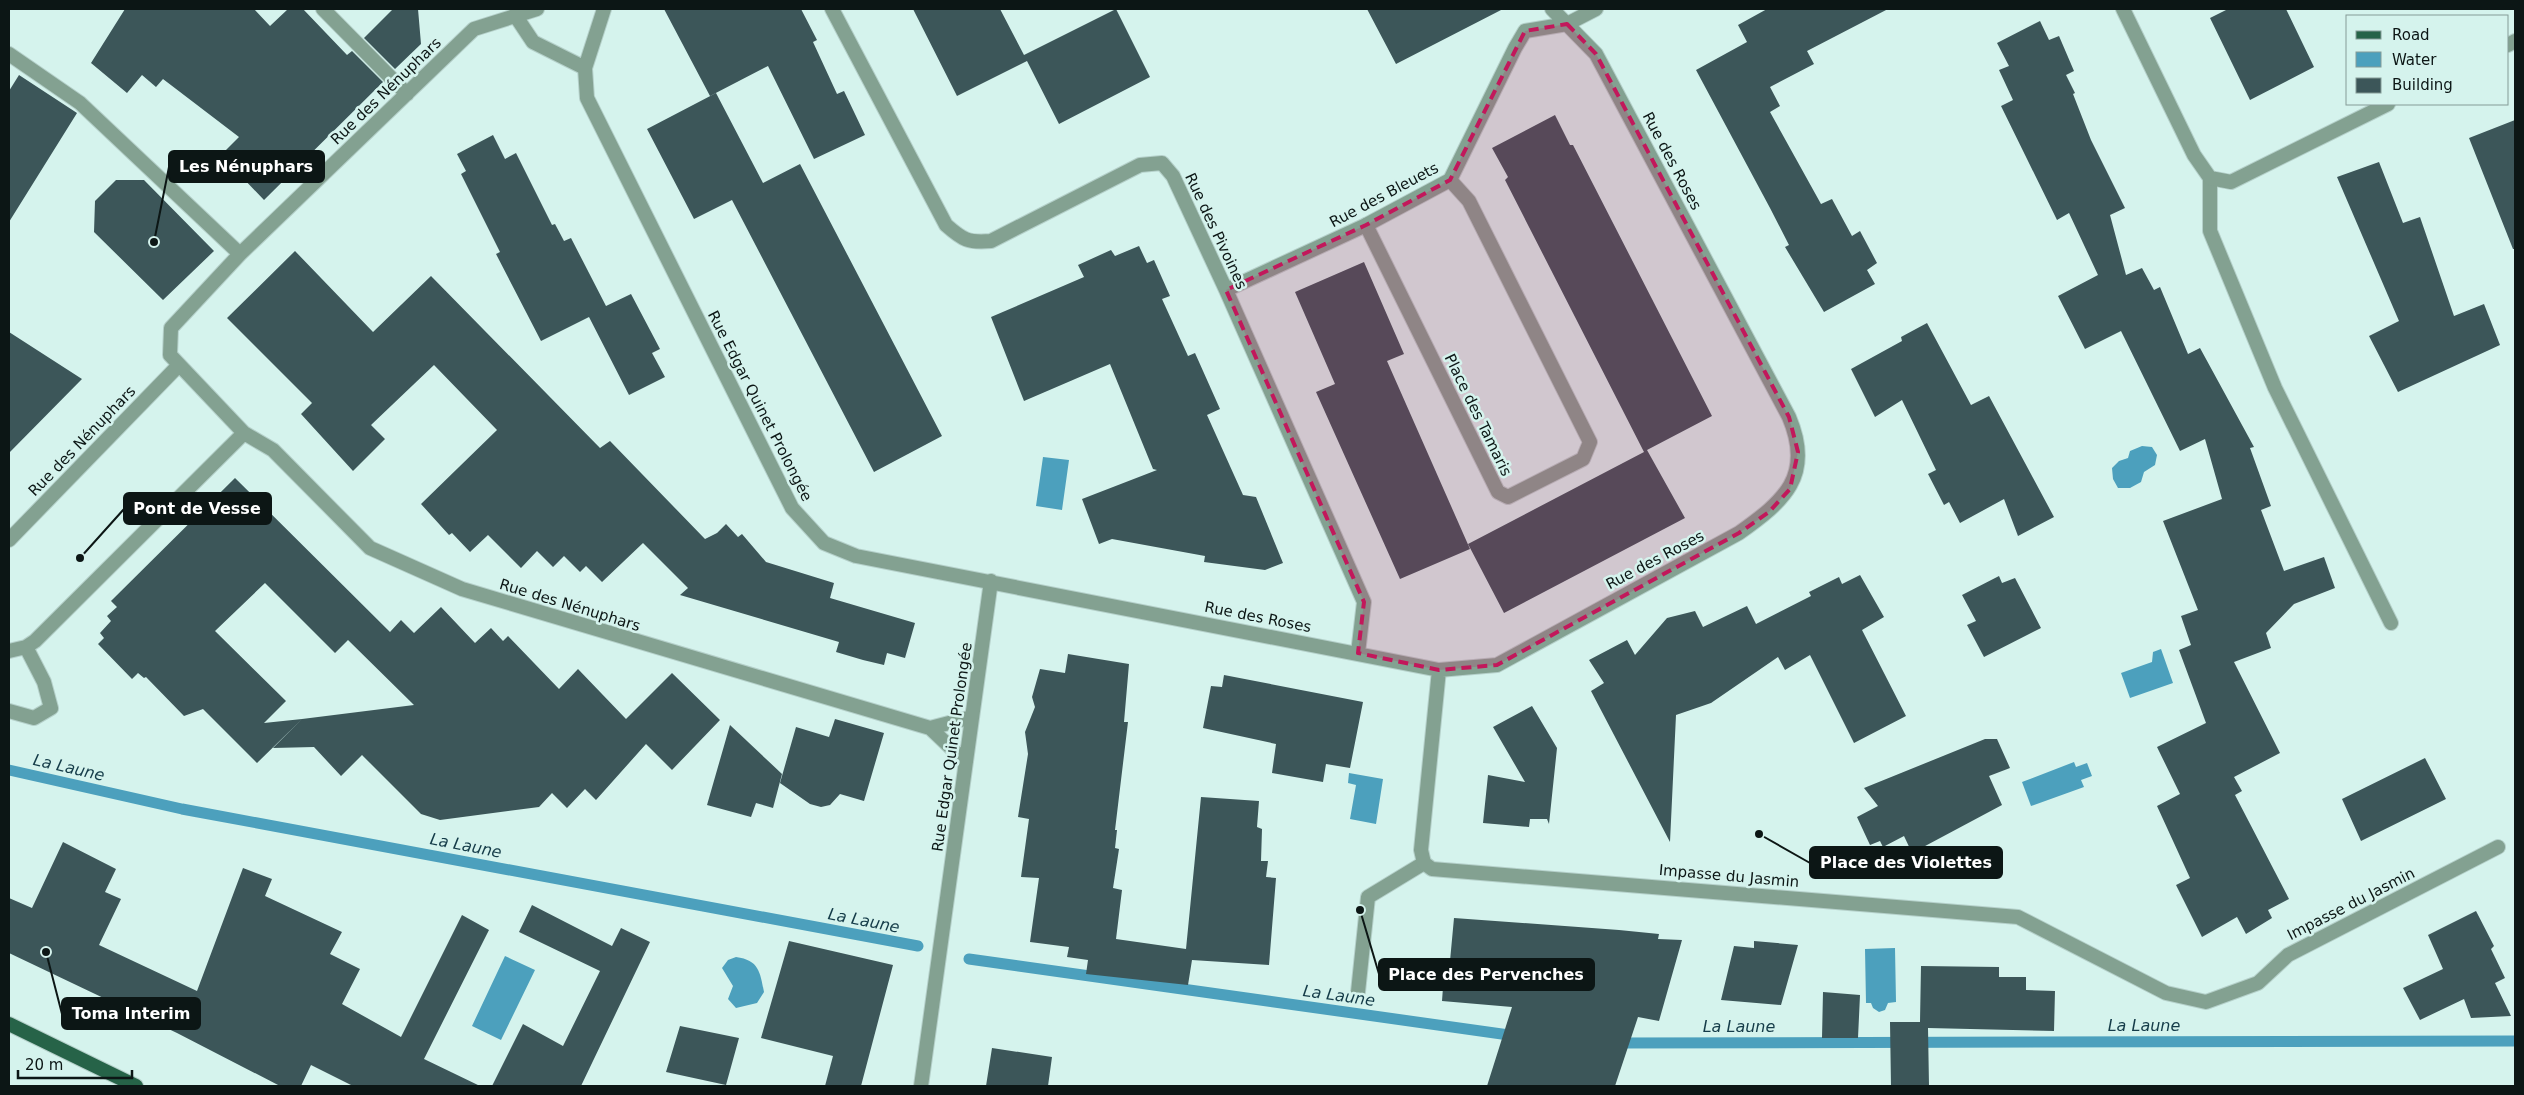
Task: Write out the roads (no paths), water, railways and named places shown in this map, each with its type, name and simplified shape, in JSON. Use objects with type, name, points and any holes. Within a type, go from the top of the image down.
[{"type":"main road","points":[[9,1024],[136,1086]]},
{"type":"street","points":[[323,9],[406,94]]},
{"type":"street","name":"Rue des Nénuphars","points":[[537,9],[474,29],[240,254],[171,328],[170,355],[244,433],[273,450],[370,548],[418,572],[472,592],[930,728],[966,762]]},
{"type":"street","points":[[598,9],[604,9]]},
{"type":"street","name":"Rue Edgar Quinet Prolongée","points":[[604,9],[585,68],[587,98],[792,508],[824,543],[856,556],[991,581],[921,1086]]},
{"type":"street","name":"Rue des Pivoines","points":[[832,9],[946,225],[961,239],[976,242],[991,241],[1140,165],[1162,163],[1173,176],[1226,290],[1364,602],[1358,653]]},
{"type":"street","name":"Rue des Roses","points":[[991,581],[1439,670],[1497,665],[1739,533],[1769,512],[1790,489],[1796,473],[1798,452],[1796,435],[1789,417],[1596,54],[1552,9]]},
{"type":"street","points":[[1567,24],[1596,9]]},
{"type":"street","points":[[2123,9],[2194,155],[2210,178],[2210,231],[2275,388],[2391,623]]},
{"type":"street","points":[[515,16],[533,42],[585,68]]},
{"type":"street","name":"Rue des Bleuets","points":[[1226,290],[1366,225],[1450,180],[1514,48],[1525,31],[1567,24]]},
{"type":"street","points":[[9,54],[80,102],[240,254]]},
{"type":"street","points":[[2210,178],[2231,182],[2386,105]]},
{"type":"street","name":"Place des Tamaris","points":[[1366,225],[1498,492],[1508,497],[1584,459],[1590,442],[1469,201],[1450,180]]},
{"type":"street","name":"Rue des Nénuphars","points":[[9,540],[179,365]]},
{"type":"street","points":[[9,650],[26,647],[244,433]]},
{"type":"street","points":[[9,712],[34,718],[52,708],[44,682],[26,647]]},
{"type":"street","points":[[1358,992],[1368,897],[1424,863],[1421,850],[1439,670]]},
{"type":"street","points":[[930,728],[972,717]]},
{"type":"street","name":"Impasse du Jasmin","points":[[1424,863],[1432,869],[2018,917],[2166,994],[2206,1002],[2258,983],[2288,955],[2498,847]]},
{"type":"water","points":[[2142,446],[2152,447],[2157,455],[2155,465],[2144,472],[2141,482],[2130,488],[2118,488],[2113,479],[2112,468],[2119,461],[2128,458],[2130,451]]},
{"type":"water","points":[[1043,457],[1069,460],[1062,510],[1036,506]]},
{"type":"water","points":[[2161,649],[2173,683],[2130,698],[2121,673],[2152,662],[2153,652]]},
{"type":"water","points":[[2074,762],[2076,767],[2087,763],[2092,776],[2081,780],[2084,787],[2031,806],[2022,782]]},
{"type":"water","points":[[1349,773],[1383,779],[1376,824],[1350,819],[1356,785],[1348,783]]},
{"type":"water","points":[[1895,948],[1896,1002],[1888,1003],[1885,1010],[1879,1012],[1873,1008],[1871,1003],[1866,1003],[1865,949]]},
{"type":"water","points":[[505,956],[535,970],[501,1040],[472,1026]]},
{"type":"water","points":[[736,957],[754,964],[759,973],[764,992],[757,1003],[736,1008],[728,999],[733,986],[722,968],[728,960]]},
{"type":"waterway","name":"La Laune","points":[[9,770],[182,809],[918,946]]},
{"type":"waterway","name":"La Laune","points":[[969,959],[1516,1036]]},
{"type":"waterway","name":"La Laune","points":[[1615,1043],[2515,1041]]},
{"type":"place","name":"Les Nénuphars","points":[[154,242]]},
{"type":"place","name":"Pont de Vesse","points":[[80,558]]},
{"type":"place","name":"Place des Violettes","points":[[1759,834]]},
{"type":"place","name":"Place des Pervenches","points":[[1360,910]]},
{"type":"place","name":"Toma Interim","points":[[46,952]]}]
